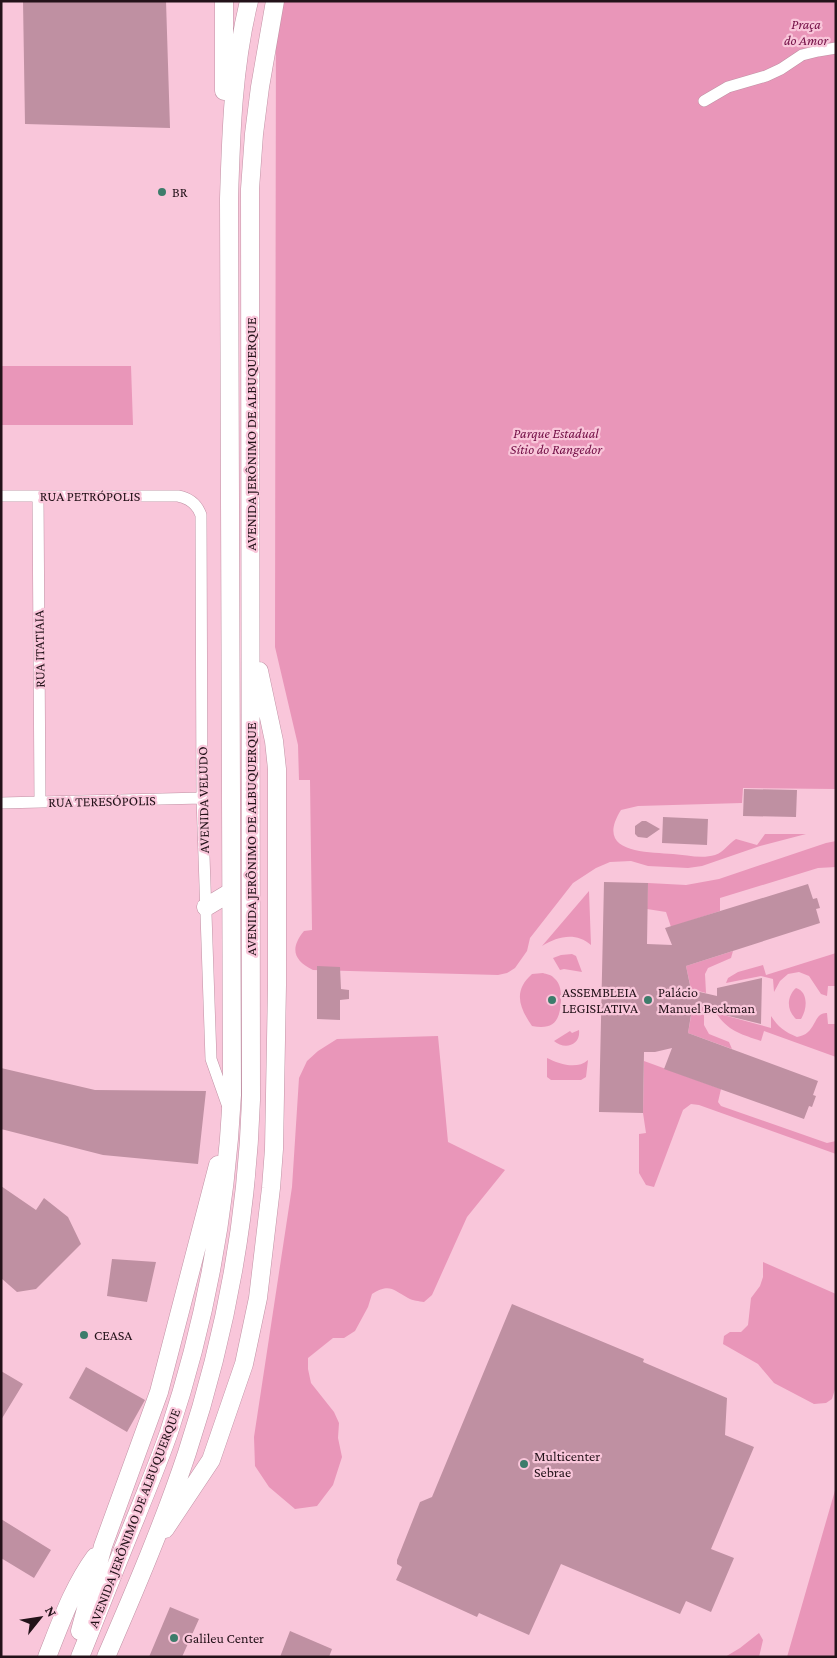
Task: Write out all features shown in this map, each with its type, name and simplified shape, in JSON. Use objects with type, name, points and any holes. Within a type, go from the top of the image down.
[{"type":"main road","points":[[224,1],[224,120],[229,200]]},
{"type":"main road","name":"AVENIDA JERÔNIMO DE ALBUQUERQUE","points":[[80,1657],[168,1434],[197,1336],[209,1284],[224,1193],[231,1114],[230,143],[243,24],[249,1]]},
{"type":"main road","name":"AVENIDA JERÔNIMO DE ALBUQUERQUE","points":[[106,1657],[187,1453],[216,1353],[229,1298],[245,1198],[251,1100],[250,190],[259,96],[275,1]]},
{"type":"main road","points":[[147,1557],[204,1473],[223,1430],[244,1364],[258,1298],[272,1188],[276,1040],[277,769],[274,742],[251,635]]},
{"type":"main road","points":[[230,717],[237,708],[244,704],[252,703],[262,708],[269,719]]},
{"type":"main road","points":[[206,907],[231,892]]},
{"type":"main road","name":"AVENIDA JERÔNIMO DE ALBUQUERQUE","points":[[102,1546],[154,1410],[162,1384],[231,1114]]},
{"type":"main road","points":[[46,1657],[77,1585],[86,1568],[102,1546]]},
{"type":"main road","points":[[75,1657],[102,1546]]},
{"type":"street","points":[[704,101],[728,87],[766,76],[781,69],[802,55],[836,48]]},
{"type":"street","name":"RUA PETRÓPOLIS","points":[[1,496],[178,496]]},
{"type":"street","name":"RUA ITATIAIA","points":[[38,496],[40,802]]},
{"type":"street","name":"AVENIDA VELUDO","points":[[178,496],[185,497],[193,503],[201,516],[202,798],[211,1059],[231,1114]]},
{"type":"street","name":"RUA TERESÓPOLIS","points":[[1,803],[202,798]]},
{"type":"green space","name":"Parque Estadual Sítio do Rangedor","points":[[276,1],[836,1],[836,789],[743,788],[742,803],[638,806],[621,810],[614,824],[614,835],[618,842],[637,851],[705,857],[721,852],[736,839],[757,845],[765,834],[806,834],[760,846],[702,866],[688,868],[648,866],[631,861],[610,862],[596,868],[573,883],[530,938],[527,951],[515,968],[507,973],[498,975],[313,970],[301,962],[296,953],[295,948],[304,931],[312,930],[310,780],[299,780],[298,745],[275,647]]},
{"type":"green space","points":[[1,366],[131,366],[133,425],[1,425]]},
{"type":"green space","points":[[836,841],[836,867],[818,868],[720,898],[720,911],[671,927],[666,912],[647,909],[648,883],[686,885],[719,879]]},
{"type":"green space","points":[[589,891],[591,945],[579,938],[567,937],[554,940],[542,946]]},
{"type":"green space","points":[[733,951],[731,958],[708,968],[705,974],[706,993],[691,989],[686,966]]},
{"type":"green space","points":[[836,953],[836,986],[828,986],[827,996],[821,994],[809,976],[799,972],[788,974],[780,981],[774,992],[773,979],[761,976],[726,983],[728,978],[738,972],[763,965],[766,975]]},
{"type":"green space","points":[[572,954],[576,956],[582,972],[560,970],[553,958]]},
{"type":"green space","points":[[543,973],[553,977],[559,985],[561,1000],[559,1013],[557,1019],[551,1025],[546,1027],[532,1026],[521,1006],[520,993],[526,980],[532,974]]},
{"type":"green space","points":[[796,988],[803,993],[806,1002],[805,1011],[801,1019],[796,1019],[789,1007],[789,999]]},
{"type":"green space","points":[[704,1007],[704,1025],[709,1034],[729,1042],[732,1049],[688,1033],[692,1011],[696,1008]]},
{"type":"green space","points":[[716,1013],[771,1028],[771,1016],[782,1029],[797,1037],[807,1033],[818,1017],[823,1013],[827,1013],[828,1024],[836,1024],[836,1057],[764,1031],[761,1041],[736,1032]]},
{"type":"green space","points":[[579,1030],[577,1040],[571,1045],[562,1045],[554,1041],[570,1031],[572,1033]]},
{"type":"green space","points":[[438,1036],[448,1142],[505,1170],[467,1217],[432,1295],[424,1302],[410,1299],[395,1290],[387,1288],[372,1294],[368,1307],[355,1331],[344,1338],[333,1338],[308,1358],[311,1383],[334,1412],[339,1423],[338,1438],[342,1457],[333,1485],[317,1506],[295,1509],[269,1487],[255,1466],[254,1437],[292,1187],[299,1078],[307,1061],[318,1051],[337,1039]]},
{"type":"green space","points":[[547,1058],[562,1064],[573,1065],[579,1065],[588,1060],[586,1077],[581,1080],[551,1080],[547,1077]]},
{"type":"green space","points":[[644,1061],[721,1089],[718,1102],[721,1106],[827,1143],[836,1141],[836,1154],[699,1105],[691,1104],[683,1110],[654,1187],[646,1185],[639,1173],[639,1134],[646,1133],[643,1113]]},
{"type":"green space","points":[[763,1262],[836,1294],[836,1386],[832,1399],[826,1403],[814,1404],[774,1383],[758,1364],[723,1344],[724,1336],[730,1332],[741,1332],[748,1325],[751,1298],[760,1286],[763,1277]]},
{"type":"green space","points":[[836,1487],[836,1657],[787,1657]]},
{"type":"green space","points":[[759,1633],[763,1640],[759,1657],[725,1657],[740,1648]]},
{"type":"building","points":[[23,1],[166,1],[170,128],[25,124]]},
{"type":"building","points":[[744,789],[797,790],[796,817],[743,816]]},
{"type":"building","points":[[663,817],[708,819],[707,845],[662,843]]},
{"type":"building","points":[[642,821],[646,821],[660,829],[647,838],[638,837],[635,834],[635,826]]},
{"type":"building","name":"Palácio Manuel Beckman","points":[[604,882],[648,883],[647,944],[672,945],[665,928],[808,884],[813,899],[817,898],[820,908],[816,909],[820,923],[686,966],[691,990],[717,996],[717,988],[762,978],[761,1024],[716,1013],[716,1005],[692,1009],[688,1033],[818,1081],[813,1095],[816,1096],[812,1107],[809,1106],[804,1119],[664,1069],[672,1048],[655,1052],[644,1052],[643,1113],[599,1112]]},
{"type":"building","points":[[317,966],[340,967],[341,989],[349,990],[349,999],[340,1000],[340,1020],[317,1019]]},
{"type":"building","points":[[1,1068],[95,1090],[206,1091],[198,1164],[103,1155],[1,1129]]},
{"type":"building","points":[[1,1186],[36,1210],[44,1198],[68,1217],[81,1244],[36,1289],[17,1292],[1,1278]]},
{"type":"building","points":[[112,1259],[156,1262],[147,1302],[107,1296]]},
{"type":"building","name":"Multicenter Sebrae","points":[[512,1304],[644,1359],[643,1362],[727,1398],[725,1435],[754,1447],[711,1549],[734,1558],[711,1612],[686,1601],[680,1614],[561,1564],[529,1635],[479,1613],[477,1617],[396,1580],[402,1567],[397,1564],[397,1560],[420,1502],[432,1497]]},
{"type":"building","points":[[86,1367],[145,1400],[127,1432],[69,1398]]},
{"type":"building","points":[[1,1371],[23,1384],[1,1420]]},
{"type":"building","points":[[1,1519],[51,1550],[34,1578],[1,1558]]},
{"type":"building","name":"Galileu Center","points":[[170,1607],[199,1619],[182,1657],[149,1657]]},
{"type":"building","points":[[290,1631],[332,1649],[329,1657],[280,1657]]},
{"type":"place","name":"BR","points":[[162,192]]},
{"type":"place","name":"ASSEMBLEIA LEGISLATIVA","points":[[552,1000]]},
{"type":"place","name":"Palácio Manuel Beckman","points":[[648,1000]]},
{"type":"place","name":"CEASA","points":[[84,1335]]},
{"type":"place","name":"Multicenter Sebrae","points":[[524,1464]]},
{"type":"place","name":"Galileu Center","points":[[174,1638]]},
{"type":"park label","name":"Praça do Amor","points":[[806,32]]}]
